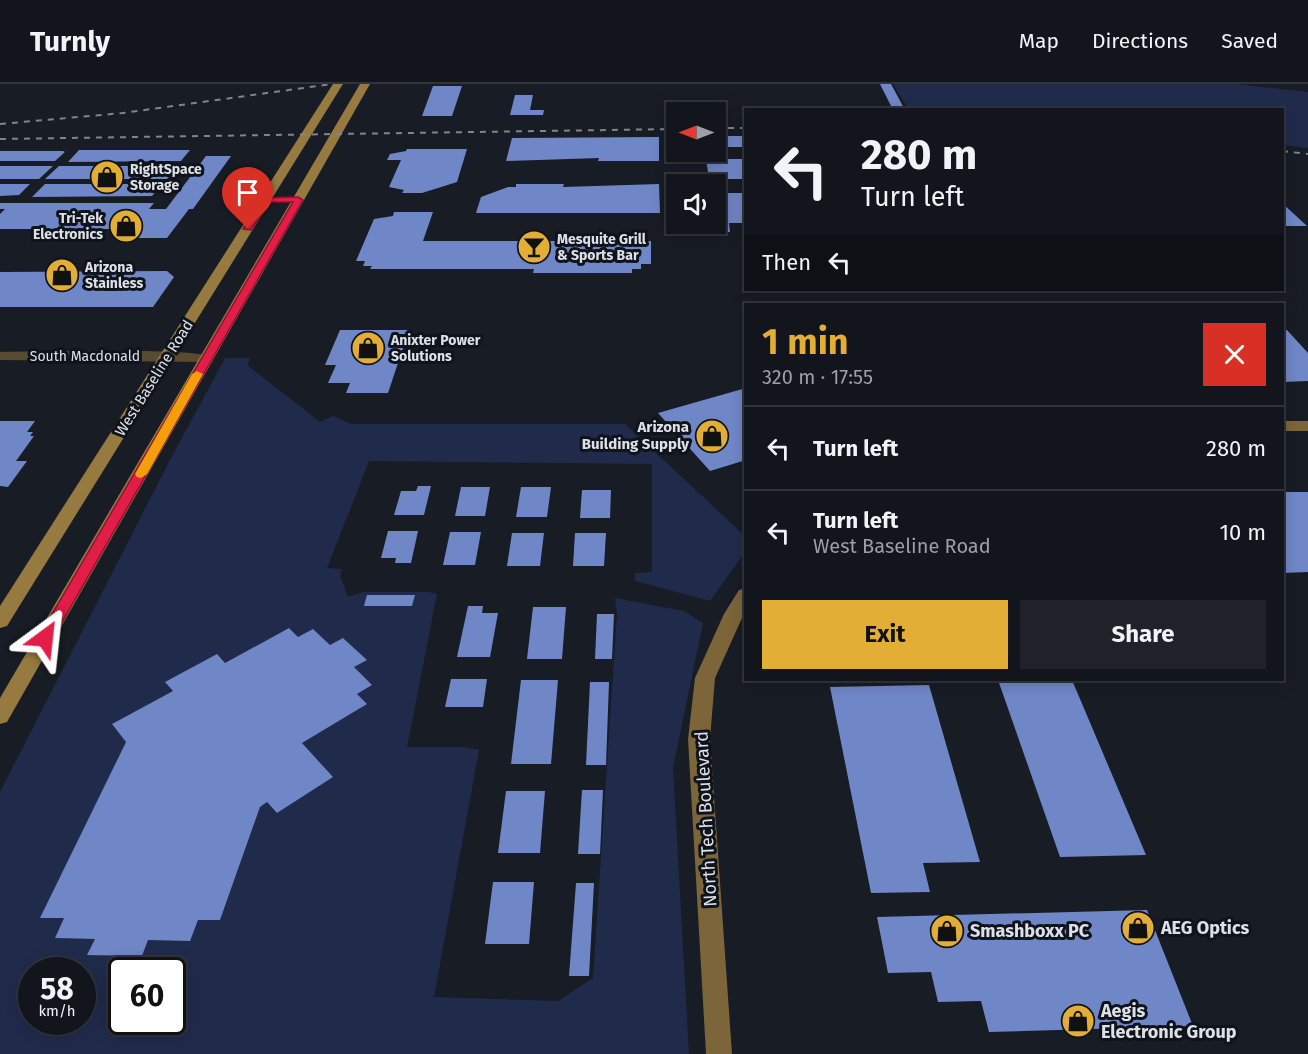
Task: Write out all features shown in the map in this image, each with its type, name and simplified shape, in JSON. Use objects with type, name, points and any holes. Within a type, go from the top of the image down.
[{"type":"main road","name":"West Baseline Road","points":[[0,716],[206,358],[282,200],[307,135],[338,84]]},
{"type":"main road","name":"West Baseline Road","points":[[0,621],[168,356],[282,200],[337,134],[365,84]]},
{"type":"street","name":"South Macdonald","points":[[0,356],[206,358]]},
{"type":"street","points":[[1284,426],[1308,426]]},
{"type":"street","name":"North Tech Boulevard","points":[[719,1054],[699,739],[705,678],[733,614],[744,597]]},
{"type":"shaded area","points":[[893,84],[1236,84],[1308,92],[1308,148],[1284,145],[1284,108],[907,108]]},
{"type":"shaded area","points":[[225,358],[250,358],[247,365],[320,422],[333,416],[351,424],[625,424],[744,535],[744,553],[710,601],[635,581],[635,573],[652,572],[652,464],[369,461],[327,568],[342,569],[340,576],[348,597],[363,592],[437,594],[407,747],[465,747],[479,750],[434,997],[558,1001],[593,978],[617,614],[615,598],[684,611],[703,623],[673,768],[689,1054],[0,1054],[0,792],[169,462]],"holes":[[[289,628],[298,637],[313,629],[330,645],[343,638],[366,659],[354,667],[372,685],[357,694],[366,704],[302,743],[333,777],[277,813],[267,802],[260,807],[220,920],[198,920],[148,940],[142,956],[88,954],[95,939],[55,938],[64,918],[41,918],[126,742],[112,724],[173,691],[166,682],[217,654],[225,663]]]},
{"type":"building","points":[[880,84],[891,84],[904,108],[892,108]]},
{"type":"building","points":[[433,86],[462,86],[452,116],[422,116]]},
{"type":"building","points":[[515,95],[533,95],[530,110],[544,110],[543,115],[510,115]]},
{"type":"building","points":[[726,136],[744,136],[744,147],[726,147]]},
{"type":"building","points":[[659,137],[659,161],[598,161],[599,158],[506,161],[512,138]]},
{"type":"building","points":[[407,149],[467,149],[457,182],[422,193],[402,193],[404,190],[389,187],[401,160],[387,160],[390,154]]},
{"type":"building","points":[[79,150],[190,150],[181,161],[68,162]]},
{"type":"building","points":[[0,151],[65,152],[55,161],[0,161]]},
{"type":"building","points":[[206,156],[231,156],[193,209],[189,209],[167,238],[126,238],[134,229],[0,229],[0,214],[5,209],[0,209],[0,203],[154,203],[149,209],[166,209]]},
{"type":"building","points":[[744,159],[744,179],[726,179],[726,174],[708,174],[706,162]]},
{"type":"building","points":[[0,166],[53,166],[39,179],[0,179]]},
{"type":"building","points":[[59,166],[178,166],[167,179],[45,179]]},
{"type":"building","points":[[0,184],[30,184],[19,195],[0,196]]},
{"type":"building","points":[[45,184],[162,184],[152,196],[32,197]]},
{"type":"building","points":[[516,184],[564,184],[563,187],[659,184],[660,213],[476,213],[481,197],[508,187],[516,187]]},
{"type":"building","points":[[726,193],[744,193],[744,223],[729,223],[730,232],[726,232]]},
{"type":"building","points":[[1284,205],[1307,226],[1284,226]]},
{"type":"building","points":[[394,212],[433,212],[423,241],[651,241],[651,264],[641,264],[641,269],[632,269],[632,273],[533,273],[534,269],[370,269],[372,266],[363,266],[365,261],[356,261],[374,219],[393,216]]},
{"type":"building","points":[[167,271],[174,277],[153,307],[0,307],[0,272]]},
{"type":"building","name":"Anixter Power Solutions","points":[[340,330],[409,330],[388,393],[346,393],[350,383],[328,383],[336,365],[325,365]]},
{"type":"building","points":[[1284,330],[1287,330],[1308,353],[1308,381],[1284,382]]},
{"type":"building","name":"Arizona Building Supply","points":[[744,389],[744,461],[710,471],[658,413]]},
{"type":"building","points":[[0,421],[35,421],[27,432],[33,432],[30,436],[34,436],[16,461],[27,461],[8,487],[0,486]]},
{"type":"building","points":[[418,486],[431,486],[424,515],[394,515],[401,491],[416,491]]},
{"type":"building","points":[[461,487],[490,487],[485,516],[455,516]]},
{"type":"building","points":[[521,487],[551,487],[547,517],[516,517]]},
{"type":"building","points":[[582,490],[611,490],[610,518],[580,518]]},
{"type":"building","points":[[1284,492],[1308,492],[1308,572],[1284,573]]},
{"type":"building","points":[[388,531],[418,531],[411,563],[395,563],[396,558],[381,558]]},
{"type":"building","points":[[450,532],[481,532],[475,565],[443,565]]},
{"type":"building","points":[[512,533],[544,533],[540,566],[507,566]]},
{"type":"building","points":[[575,533],[606,533],[604,566],[573,566]]},
{"type":"building","points":[[367,595],[415,595],[412,606],[364,606]]},
{"type":"building","points":[[468,606],[483,606],[482,613],[498,613],[490,657],[457,657]]},
{"type":"building","points":[[533,607],[566,607],[562,659],[527,659]]},
{"type":"building","points":[[597,614],[614,614],[612,659],[595,659]]},
{"type":"building","points":[[289,628],[298,637],[313,629],[330,645],[343,638],[367,660],[354,667],[372,685],[357,694],[367,704],[302,743],[333,777],[277,813],[267,802],[260,807],[220,920],[198,920],[190,941],[148,940],[142,956],[87,955],[95,939],[55,938],[64,918],[40,918],[126,742],[112,724],[173,691],[165,682],[217,654],[225,663]]},
{"type":"building","points":[[451,679],[487,679],[483,707],[445,707]]},
{"type":"building","points":[[521,680],[558,680],[551,764],[511,764]]},
{"type":"building","points":[[998,681],[1072,681],[1146,855],[1060,857]]},
{"type":"building","points":[[590,682],[609,682],[606,765],[586,765]]},
{"type":"building","points":[[929,685],[980,862],[923,863],[930,892],[871,893],[830,687]]},
{"type":"building","points":[[582,790],[603,790],[600,854],[578,854]]},
{"type":"building","points":[[506,791],[545,791],[540,853],[498,853]]},
{"type":"building","points":[[493,882],[534,882],[529,944],[485,944]]},
{"type":"building","points":[[576,883],[594,883],[589,976],[569,976]]},
{"type":"building","points":[[1147,910],[1193,1026],[989,1032],[981,1001],[938,1002],[931,972],[888,973],[877,917]]},
{"type":"railway","points":[[0,124],[123,113],[332,84]]},
{"type":"railway","points":[[726,128],[744,128]]},
{"type":"railway","points":[[0,139],[666,129]]},
{"type":"railway","points":[[1284,151],[1308,154]]},
{"type":"slow traffic","points":[[141,474],[197,374]]},
{"type":"place","name":"RightSpace Storage","points":[[107,177]]},
{"type":"place","name":"Tri-Tek Electronics","points":[[126,226]]},
{"type":"place","name":"Mesquite Grill & Sports Bar","points":[[534,247]]},
{"type":"place","name":"Arizona Stainless","points":[[62,275]]},
{"type":"place","name":"Anixter Power Solutions","points":[[368,348]]},
{"type":"place","name":"Arizona Building Supply","points":[[712,436]]},
{"type":"place","name":"AEG Optics","points":[[1138,928]]},
{"type":"place","name":"Smashboxx PC","points":[[947,931]]},
{"type":"place","name":"Aegis Electronic Group","points":[[1078,1021]]},
{"type":"route","points":[[45,638],[298,200],[266,200],[248,229]]}]
